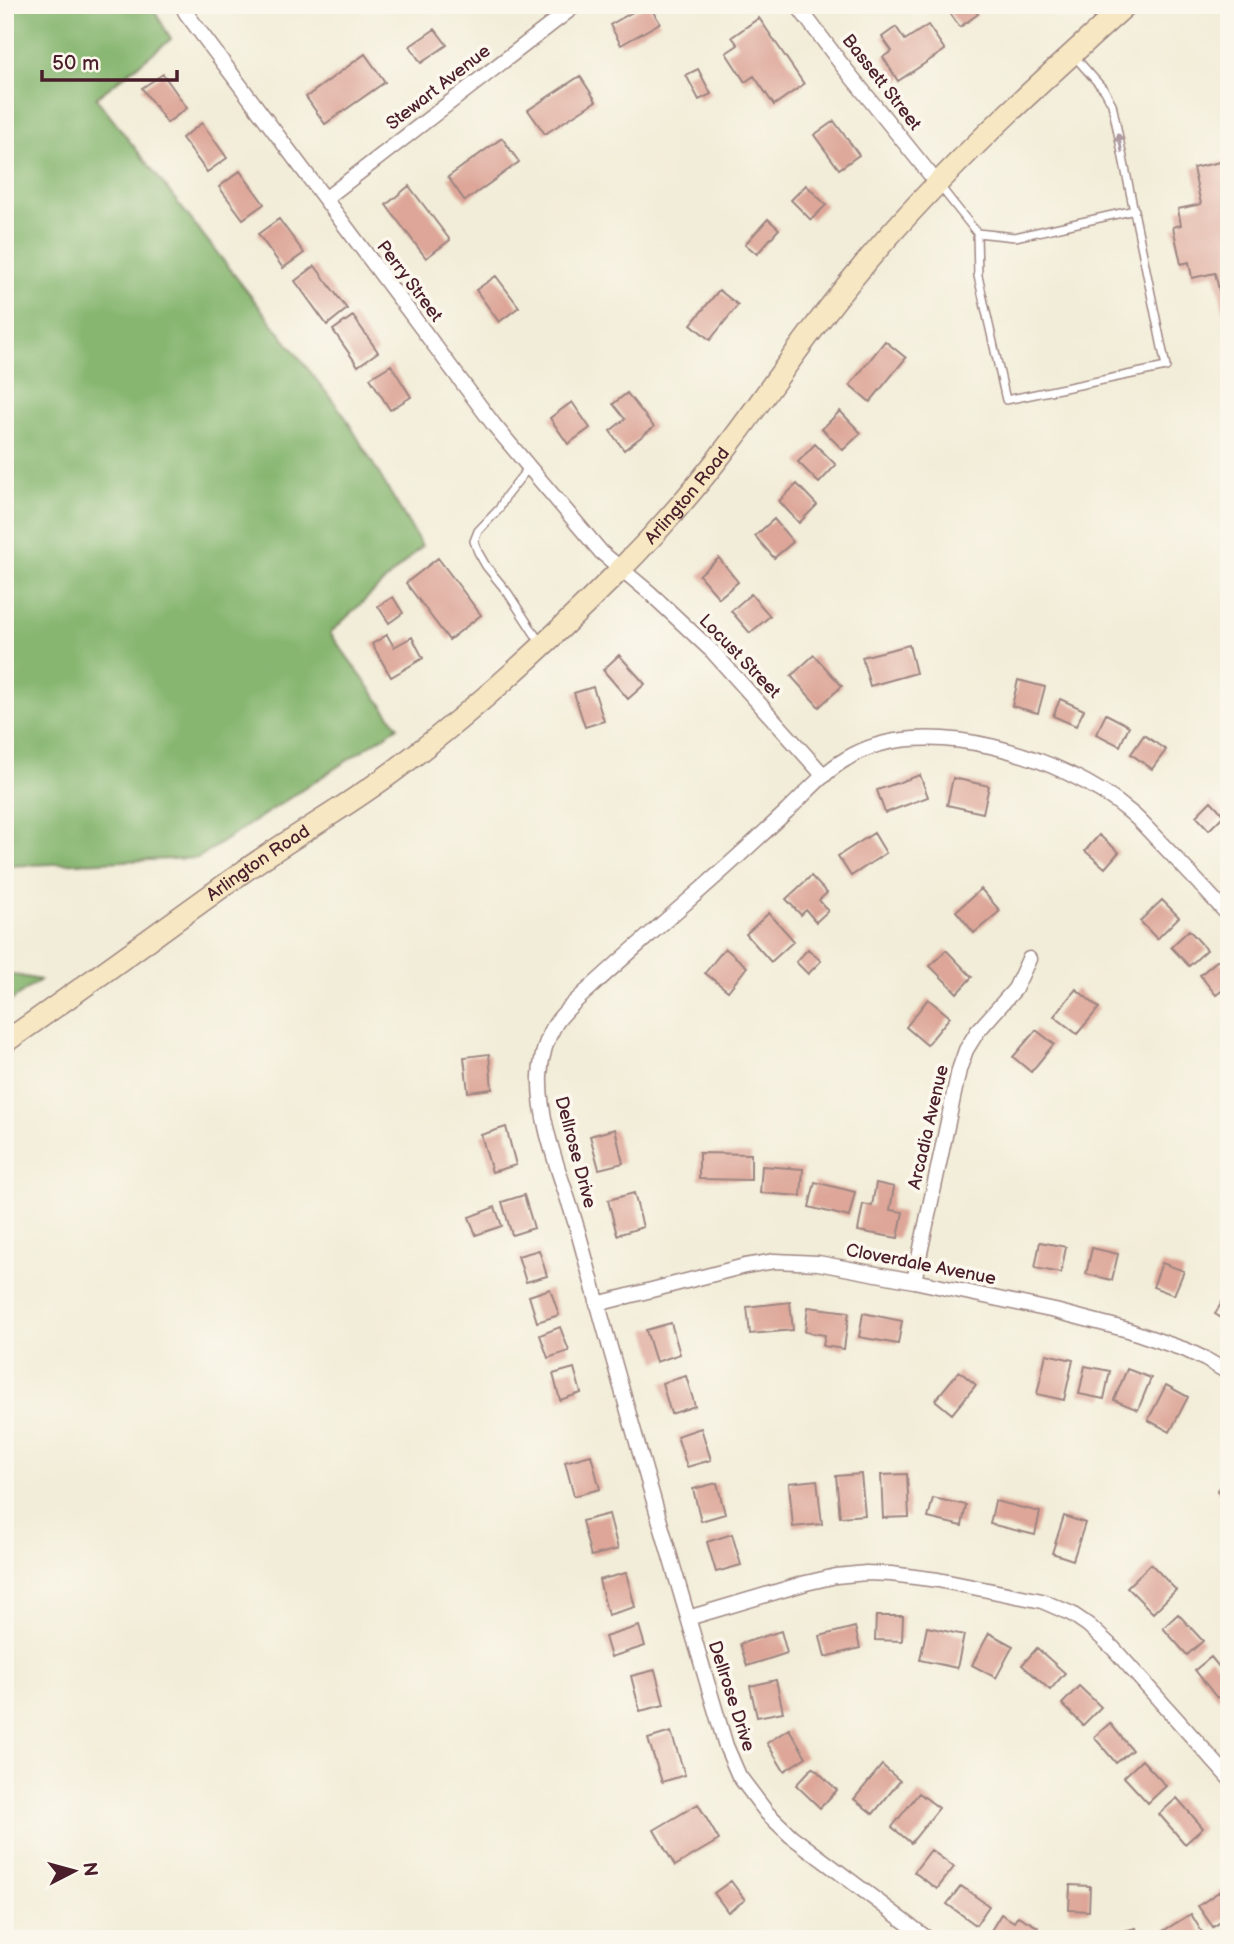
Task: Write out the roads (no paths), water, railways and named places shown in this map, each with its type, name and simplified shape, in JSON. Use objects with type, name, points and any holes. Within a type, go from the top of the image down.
[{"type":"main road","name":"Arlington Road","points":[[5,1042],[252,866],[394,771],[455,724],[513,674],[620,570],[683,500],[732,441],[858,271],[937,183],[1002,118],[1126,5]]},
{"type":"street","name":"Perry Street","points":[[182,5],[494,425],[601,552],[620,570]]},
{"type":"street","name":"Stewart Avenue","points":[[325,199],[576,5]]},
{"type":"street","name":"Bassett Street","points":[[797,5],[937,183]]},
{"type":"street","name":"Locust Street","points":[[620,570],[650,593],[713,652],[824,776]]},
{"type":"street","name":"Dellrose Drive","points":[[928,1939],[791,1836],[767,1813],[739,1776],[726,1746],[544,1119],[540,1072],[544,1048],[564,1012],[824,776],[845,759],[871,747],[898,740],[926,737],[996,748],[1031,758],[1091,785],[1130,812],[1229,916]]},
{"type":"street","name":"Arcadia Avenue","points":[[914,1281],[962,1060],[977,1032],[1015,989],[1029,959]]},
{"type":"street","name":"Cloverdale Avenue","points":[[597,1304],[745,1266],[775,1261],[818,1263],[1055,1311],[1128,1330],[1186,1350],[1229,1373]]},
{"type":"street","points":[[688,1618],[806,1583],[866,1573],[938,1580],[1042,1601],[1080,1619],[1113,1648],[1229,1778]]},
{"type":"lane","points":[[937,183],[976,233],[978,276],[1006,400],[1166,367],[1112,104],[1072,54]]},
{"type":"lane","points":[[976,233],[1015,237],[1135,210]]},
{"type":"lane","points":[[529,467],[499,509],[478,531],[474,541],[486,566],[508,593],[542,646]]}]
